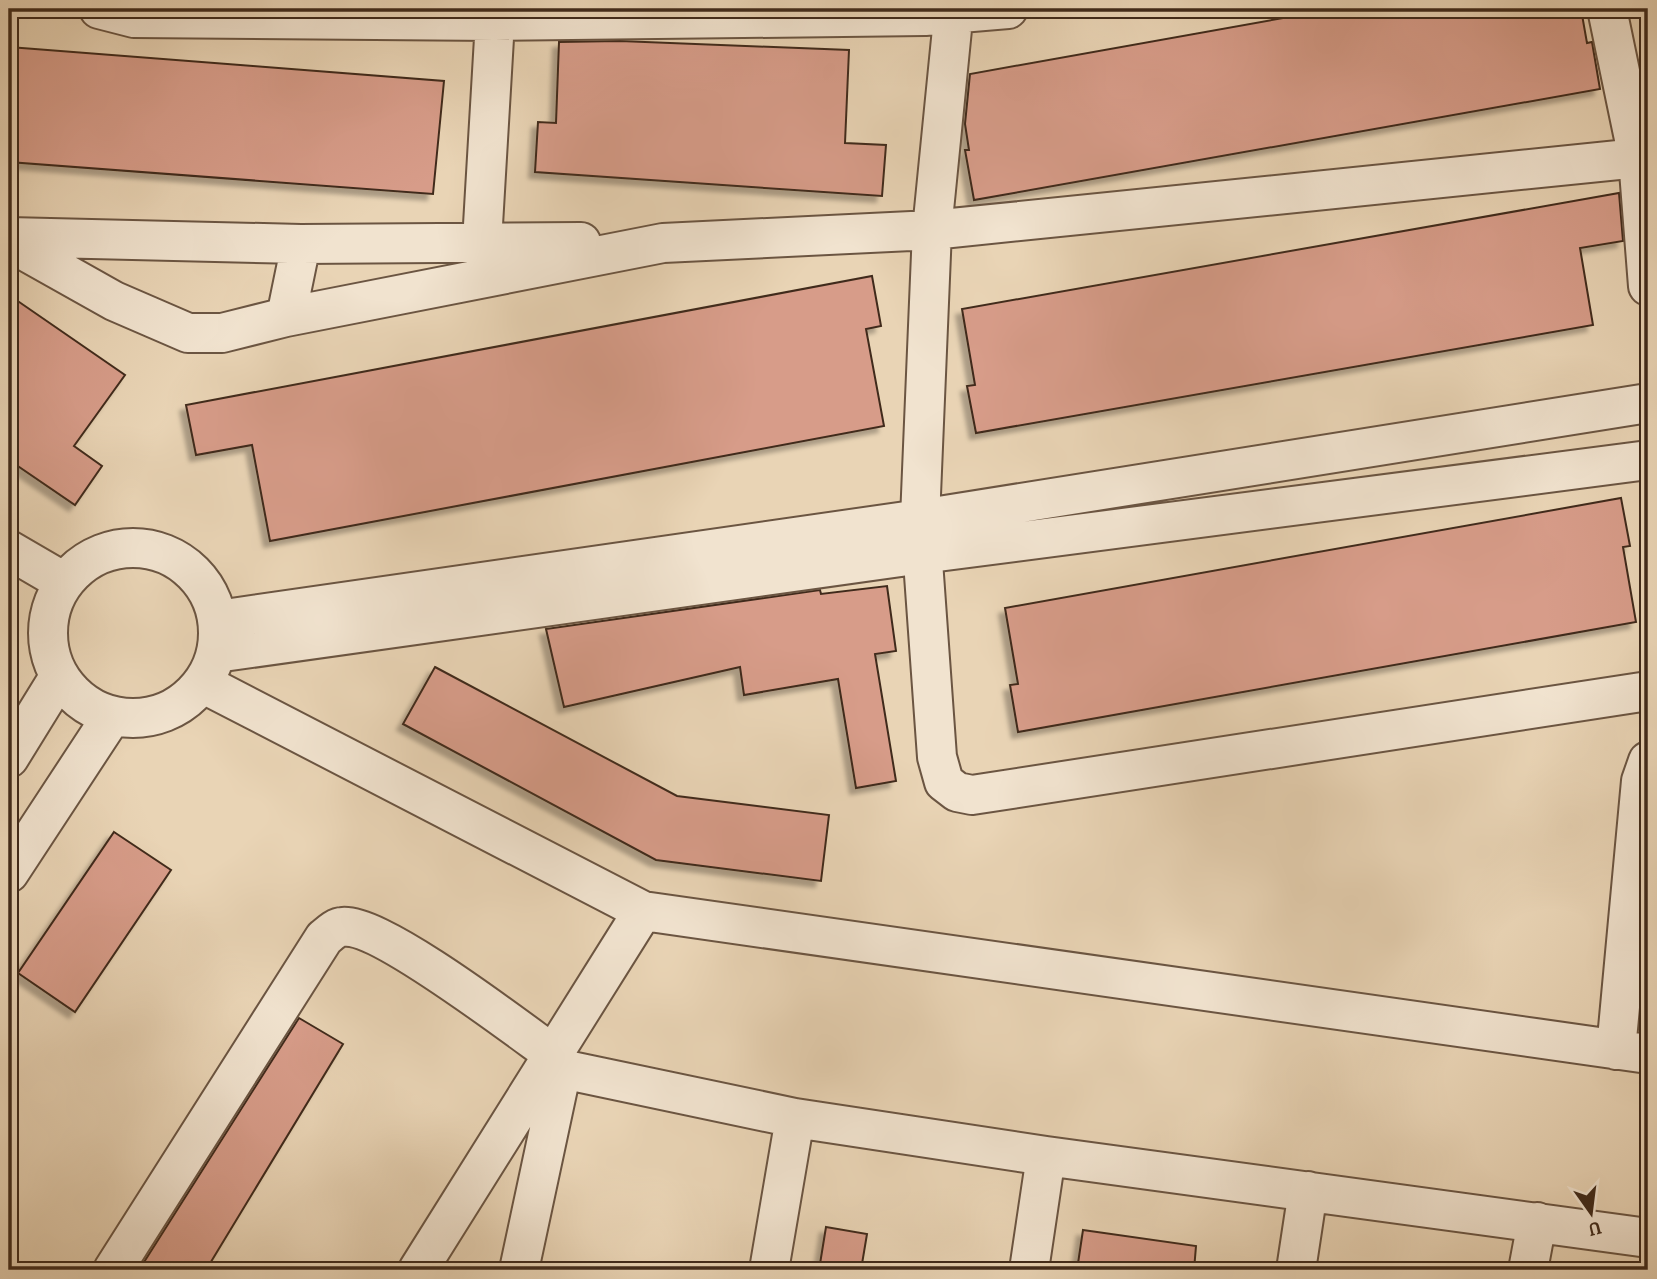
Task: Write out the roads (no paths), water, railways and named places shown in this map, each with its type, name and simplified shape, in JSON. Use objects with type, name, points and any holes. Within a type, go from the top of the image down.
[{"type":"street","points":[[99,9],[134,18],[495,21],[1008,9]]},
{"type":"street","points":[[1607,9],[1643,158],[1648,286]]},
{"type":"street","points":[[954,12],[932,230],[921,536],[937,757],[944,782],[957,792],[972,795],[1648,691]]},
{"type":"street","points":[[482,242],[495,21]]},
{"type":"street","points":[[9,239],[301,244],[663,243],[932,230],[1643,158]]},
{"type":"street","points":[[9,239],[114,301],[188,333],[222,333],[286,317],[663,243]]},
{"type":"street","points":[[286,317],[301,244]]},
{"type":"street","points":[[212,652],[921,536],[1648,403]]},
{"type":"street","points":[[921,536],[1648,460]]},
{"type":"street","points":[[120,548],[154,550],[184,564],[207,589],[212,652],[177,706],[146,718],[112,716],[82,701],[59,677],[48,646],[49,612],[64,582],[89,559],[120,548]]},
{"type":"street","points":[[9,551],[64,582]]},
{"type":"street","points":[[212,652],[643,911],[1632,1052],[1641,781],[1648,761]]},
{"type":"street","points":[[9,758],[59,677]]},
{"type":"street","points":[[9,873],[112,716]]},
{"type":"street","points":[[418,1270],[558,1062],[643,911]]},
{"type":"street","points":[[113,1270],[324,937],[341,926],[362,929],[445,976],[558,1062],[795,1118],[1046,1156],[1648,1238]]},
{"type":"street","points":[[519,1270],[558,1062]]},
{"type":"street","points":[[769,1270],[795,1118]]},
{"type":"street","points":[[1029,1270],[1046,1156]]},
{"type":"street","points":[[1296,1270],[1308,1191]]},
{"type":"street","points":[[1528,1270],[1537,1222]]}]
